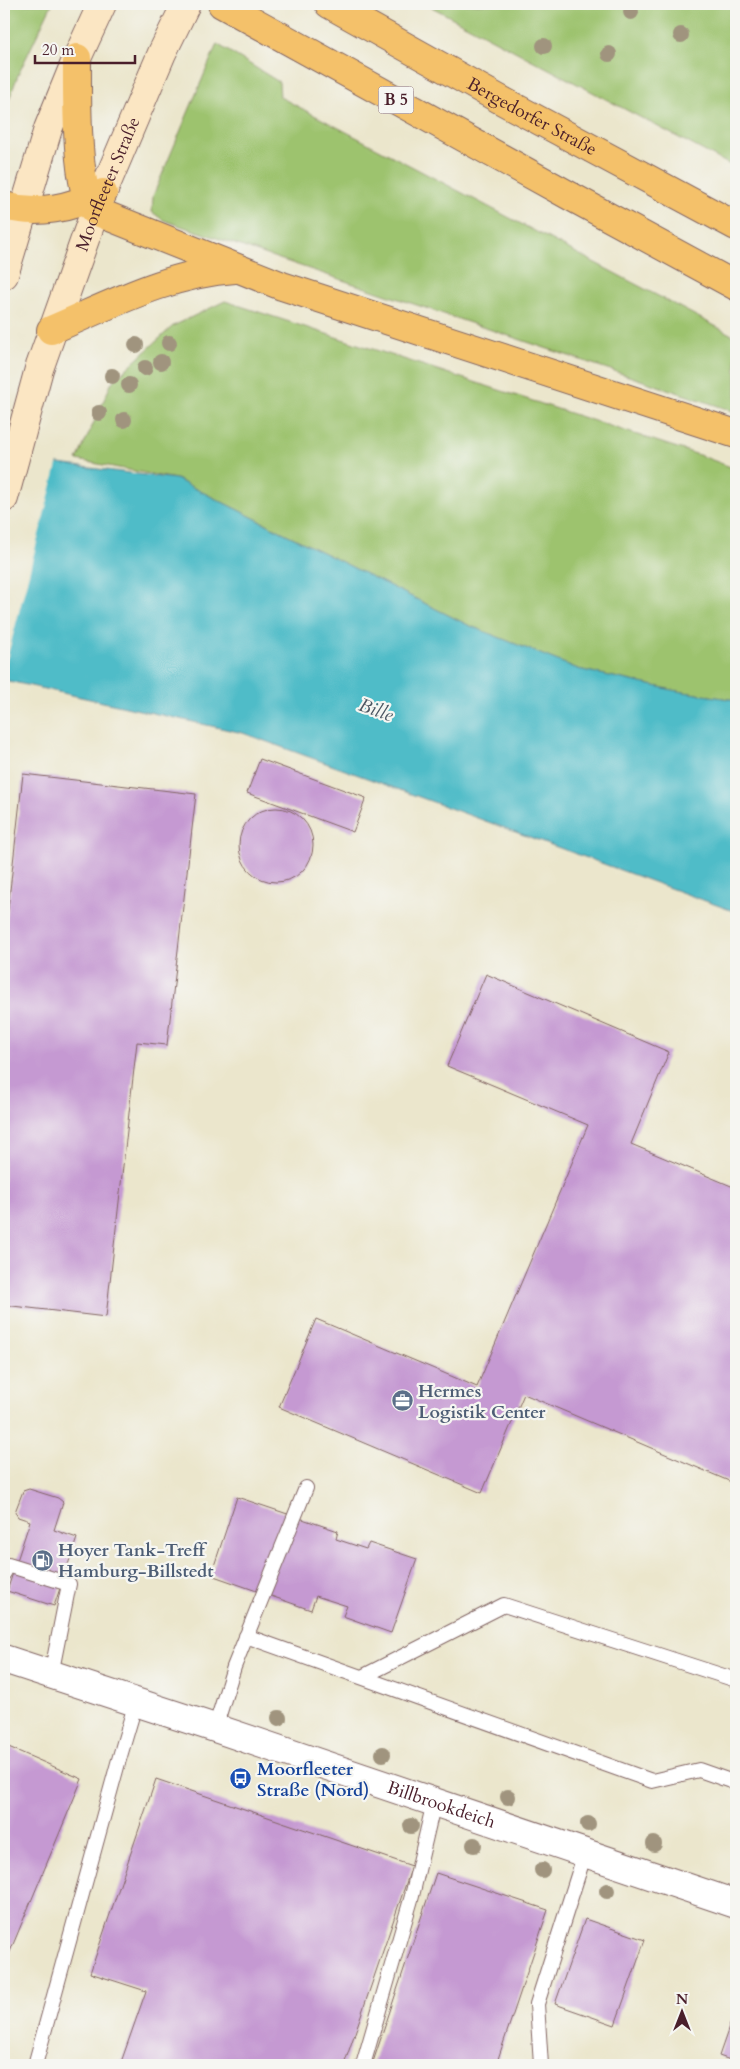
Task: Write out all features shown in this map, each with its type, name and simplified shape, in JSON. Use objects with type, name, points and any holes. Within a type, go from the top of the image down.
[{"type":"highway","name":"B 5","points":[[222,4],[736,286]]},
{"type":"highway","name":"Bergedorfer Straße","points":[[329,4],[501,100],[736,226]]},
{"type":"highway","points":[[77,58],[77,123],[95,202]]},
{"type":"highway","points":[[13,208],[50,210],[95,202],[239,269],[282,286],[736,434]]},
{"type":"highway","points":[[51,330],[169,282],[213,270],[239,269]]},
{"type":"main road","points":[[4,275],[13,208],[102,4]]},
{"type":"main road","name":"Moorfleeter Straße","points":[[4,498],[39,369],[95,202],[186,4]]},
{"type":"street","name":"Billbrookdeich","points":[[4,1659],[216,1728],[736,1904]]},
{"type":"lane","points":[[216,1728],[234,1667],[306,1488]]},
{"type":"lane","points":[[4,1573],[8,1565],[69,1584],[51,1675]]},
{"type":"lane","points":[[362,1677],[504,1605],[736,1680]]},
{"type":"lane","points":[[246,1636],[652,1781],[699,1770],[736,1783]]},
{"type":"lane","points":[[35,2065],[136,1702]]},
{"type":"lane","points":[[363,2065],[412,1896],[434,1802]]},
{"type":"lane","points":[[541,2065],[537,2004],[585,1853]]},
{"type":"green space","points":[[4,4],[52,4],[18,75],[4,113]]},
{"type":"green space","points":[[426,4],[736,4],[736,168]]},
{"type":"green space","points":[[217,44],[279,82],[280,97],[736,337],[736,412],[163,220],[152,212],[153,196]]},
{"type":"green space","points":[[225,301],[699,455],[736,469],[736,700],[677,691],[578,669],[468,625],[176,479],[77,460],[112,382],[173,326]]},
{"type":"water","name":"Bille","points":[[4,457],[176,479],[468,625],[578,669],[677,691],[736,700],[736,912],[243,733],[4,680]]},
{"type":"pier","points":[[4,455],[58,461],[4,670]]},
{"type":"building","points":[[260,759],[366,798],[353,832],[247,793]]},
{"type":"building","points":[[23,774],[196,794],[167,1045],[137,1042],[106,1317],[4,1305],[4,944]]},
{"type":"building","points":[[276,808],[297,814],[307,824],[313,845],[307,866],[297,876],[276,882],[255,876],[245,866],[239,845],[245,824],[255,814]]},
{"type":"building","points":[[486,974],[669,1052],[631,1144],[736,1188],[736,1484],[524,1394],[482,1493],[279,1407],[316,1319],[477,1387],[588,1125],[447,1066]]},
{"type":"building","points":[[29,1489],[58,1498],[63,1502],[54,1530],[77,1538],[54,1606],[7,1591],[30,1521],[18,1517],[15,1512],[23,1491]]},
{"type":"building","points":[[237,1497],[338,1531],[336,1539],[366,1549],[369,1543],[417,1559],[391,1633],[343,1616],[347,1606],[316,1596],[311,1610],[211,1575]]},
{"type":"building","points":[[4,1745],[82,1779],[4,1966]]},
{"type":"building","points":[[156,1779],[412,1866],[344,2065],[120,2065],[146,1991],[90,1973]]},
{"type":"building","points":[[436,1873],[548,1910],[496,2065],[372,2065]]},
{"type":"building","points":[[585,1919],[645,1940],[615,2025],[555,2004]]},
{"type":"building","points":[[733,2016],[736,2017],[736,2062],[719,2056]]},
{"type":"place","name":"Hermes Logistik Center","points":[[402,1401]]},
{"type":"place","name":"Hoyer Tank-Treff Hamburg-Billstedt","points":[[42,1560]]},
{"type":"place","name":"Moorfleeter Straße (Nord)","points":[[241,1779]]}]
